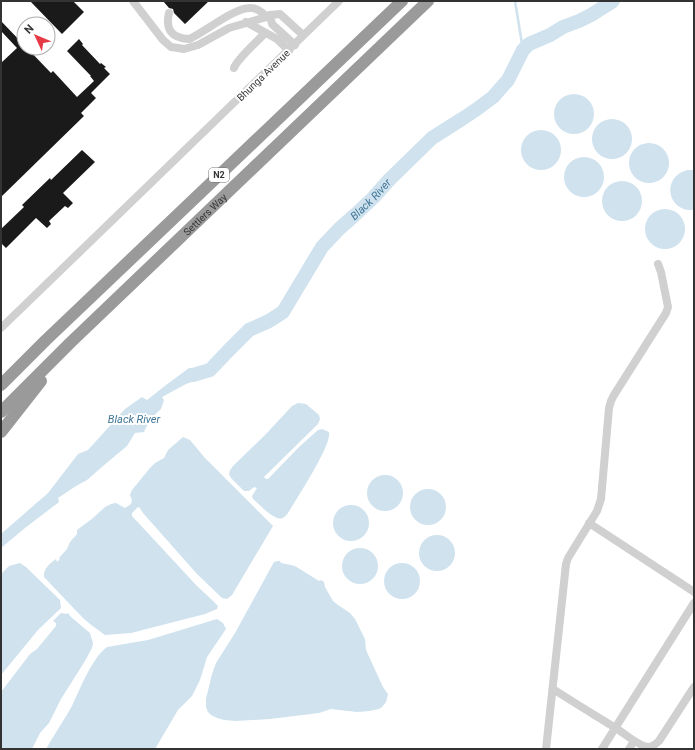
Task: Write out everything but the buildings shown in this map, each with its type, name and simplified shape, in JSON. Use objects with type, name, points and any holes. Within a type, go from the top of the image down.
[{"type":"highway","name":"Settlers Way","points":[[1,385],[46,340],[402,1]]},
{"type":"highway","name":"Settlers Way","points":[[1,412],[70,343],[428,1]]},
{"type":"highway","points":[[1,375],[46,340]]},
{"type":"highway","points":[[1,432],[70,343]]},
{"type":"lane","points":[[133,1],[163,40],[171,47],[184,48],[198,45],[229,28],[246,22],[280,14],[303,35]]},
{"type":"lane","name":"Bhunga Avenue","points":[[1,328],[339,1]]},
{"type":"lane","points":[[169,13],[169,29],[174,35],[189,39],[244,9],[252,8],[269,16],[272,24],[292,48]]},
{"type":"lane","points":[[246,22],[292,48]]},
{"type":"lane","points":[[234,68],[239,60],[265,33]]},
{"type":"lane","points":[[546,749],[566,564],[568,558],[596,511],[601,499],[609,408],[611,401],[666,313],[668,307],[658,264]]},
{"type":"lane","points":[[589,523],[694,592]]},
{"type":"lane","points":[[602,749],[694,603]]},
{"type":"lane","points":[[552,689],[616,728],[634,741],[648,747],[653,746],[659,741],[694,687]]},
{"type":"lane","points":[[629,749],[634,741]]},
{"type":"water","points":[[578,94],[585,97],[591,103],[594,114],[593,122],[585,131],[578,134],[570,134],[563,131],[555,122],[554,110],[557,103],[566,95]]},
{"type":"water","points":[[616,119],[623,122],[629,128],[632,139],[631,147],[623,156],[616,159],[608,159],[601,156],[593,147],[592,135],[595,128],[604,120]]},
{"type":"water","points":[[545,130],[552,133],[558,139],[561,150],[560,158],[552,167],[545,170],[537,170],[530,167],[522,158],[521,146],[524,139],[533,131]]},
{"type":"water","points":[[653,143],[660,146],[666,152],[669,163],[668,171],[660,180],[653,183],[645,183],[638,180],[630,171],[629,159],[632,152],[641,144]]},
{"type":"water","points":[[588,157],[595,160],[601,166],[604,177],[603,185],[595,194],[588,197],[580,197],[573,194],[565,185],[564,173],[567,166],[576,158]]},
{"type":"water","points":[[687,170],[694,170],[694,210],[685,209],[678,206],[673,200],[671,193],[673,179]]},
{"type":"water","points":[[626,181],[633,184],[639,190],[642,201],[641,209],[633,218],[626,221],[618,221],[611,218],[603,209],[602,197],[605,190],[614,182]]},
{"type":"water","points":[[669,209],[676,212],[682,218],[685,229],[684,237],[676,246],[669,249],[661,249],[654,246],[646,237],[645,225],[648,218],[657,210]]},
{"type":"water","name":"Black River","points":[[189,368],[210,370],[209,376],[186,384],[162,397],[164,400],[161,409],[150,419],[144,432],[135,433],[127,446],[87,480],[58,498],[59,502],[1,548],[1,534],[48,493],[78,454],[88,450],[125,409],[142,397],[147,400]]},
{"type":"water","points":[[298,403],[306,404],[319,415],[320,419],[318,424],[264,477],[268,479],[318,430],[322,429],[329,432],[329,439],[307,483],[287,514],[280,519],[272,515],[253,499],[252,496],[257,488],[254,487],[249,491],[244,491],[229,474],[234,465],[292,406]]},
{"type":"water","points":[[183,437],[190,440],[205,458],[273,526],[232,595],[227,599],[222,598],[197,574],[139,507],[137,508],[132,513],[132,516],[197,586],[218,606],[217,609],[205,614],[131,633],[105,635],[82,617],[44,577],[45,571],[51,562],[56,559],[57,562],[60,559],[59,558],[77,534],[77,530],[105,507],[116,503],[125,508],[131,504],[132,500],[130,495],[132,490],[150,468],[164,458],[168,450]]},
{"type":"water","points":[[389,475],[398,480],[402,486],[402,500],[398,506],[389,511],[381,511],[372,506],[368,500],[367,489],[372,480],[378,476]]},
{"type":"water","points":[[432,489],[441,494],[445,500],[445,514],[441,520],[432,525],[424,525],[415,520],[411,514],[410,503],[415,494],[421,490]]},
{"type":"water","points":[[355,505],[364,510],[368,516],[368,530],[364,536],[355,541],[347,541],[338,536],[334,530],[333,519],[338,510],[344,506]]},
{"type":"water","points":[[441,535],[450,540],[454,546],[454,560],[450,566],[441,571],[433,571],[424,566],[420,560],[419,549],[424,540],[430,536]]},
{"type":"water","points":[[364,548],[373,553],[377,559],[377,573],[373,579],[364,584],[356,584],[347,579],[343,573],[342,562],[347,553],[353,549]]},
{"type":"water","points":[[278,561],[295,566],[319,581],[321,580],[324,582],[325,587],[333,601],[350,613],[355,619],[365,639],[366,650],[383,687],[388,694],[386,702],[382,707],[370,711],[357,712],[331,709],[319,713],[270,719],[236,721],[217,718],[208,712],[206,707],[206,699],[216,663],[235,633],[274,562]]},
{"type":"water","points":[[20,563],[60,600],[61,608],[38,630],[1,675],[1,574],[9,566]]},
{"type":"water","points":[[406,563],[415,568],[419,574],[419,588],[415,594],[406,599],[398,599],[389,594],[385,588],[384,577],[389,568],[395,564]]},
{"type":"water","points":[[61,613],[68,613],[90,633],[93,643],[92,648],[61,699],[49,723],[40,733],[32,749],[1,749],[1,692],[30,654],[37,649],[56,626],[56,623],[53,621]]},
{"type":"water","points":[[217,619],[223,623],[226,629],[207,657],[200,680],[192,696],[178,710],[155,749],[46,749],[72,706],[91,666],[96,658],[107,647],[148,640]]},
{"type":"waterway","points":[[515,1],[523,50]]},
{"type":"waterway","name":"Black River","points":[[193,375],[210,370],[249,330],[269,321],[283,312],[322,247],[432,138],[493,97],[508,80],[523,50],[529,44],[591,15],[613,1]]}]
